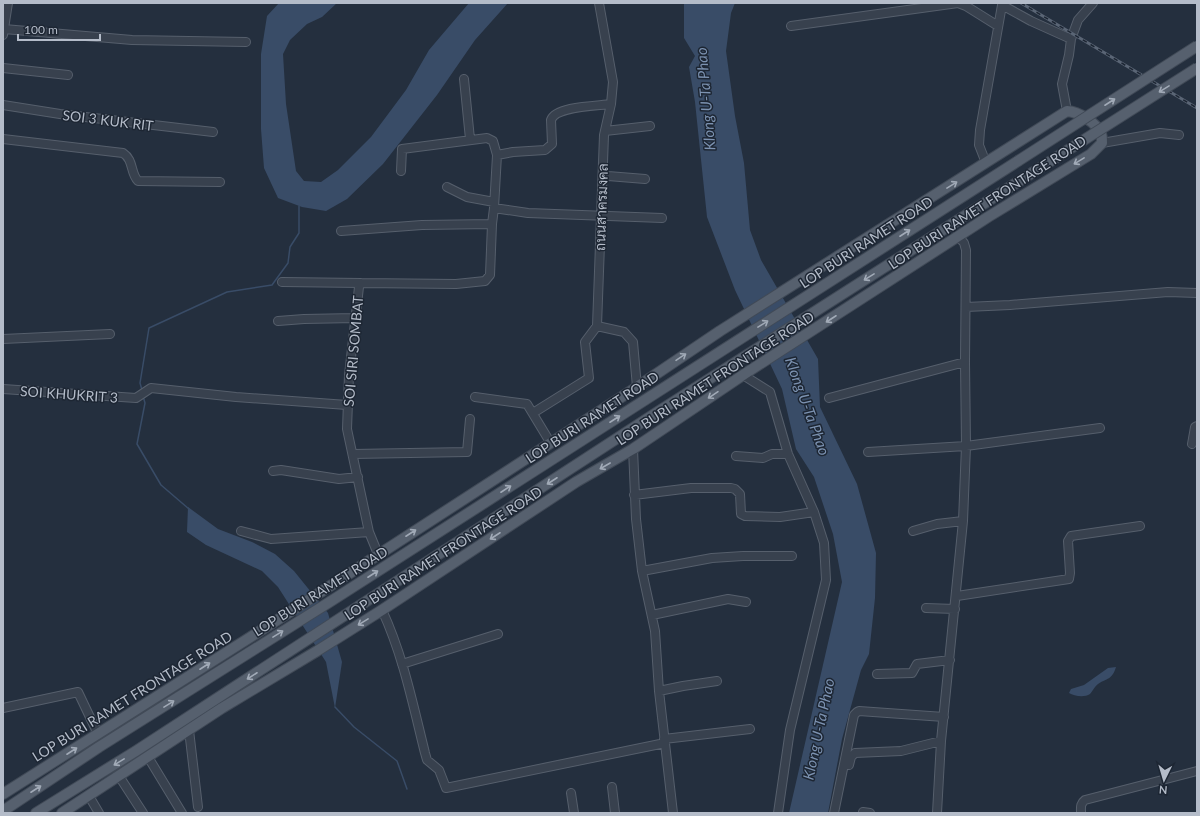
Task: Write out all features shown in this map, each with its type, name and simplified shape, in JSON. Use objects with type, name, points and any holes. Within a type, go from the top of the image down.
[{"type":"main road","name":"LOP BURI RAMET ROAD","points":[[3,810],[99,747],[297,623],[1197,46]]},
{"type":"main road","points":[[36,813],[136,751],[738,360],[1197,68]]},
{"type":"main road","name":"LOP BURI RAMET FRONTAGE ROAD","points":[[3,794],[290,612],[788,287],[1067,111],[1074,111],[1091,121],[1101,134],[1102,143],[1091,154],[958,236],[744,374],[633,449],[576,482],[382,610],[222,708],[62,813]]},
{"type":"main road","points":[[949,226],[958,236]]},
{"type":"main road","points":[[561,453],[570,469]]},
{"type":"main road","points":[[99,747],[179,683]]},
{"type":"main road","points":[[136,751],[222,708]]},
{"type":"street","points":[[8,3],[3,32],[132,40],[246,42]]},
{"type":"street","name":"ถนนสาครมงคล","points":[[597,326],[605,130],[611,104],[613,82],[599,3]]},
{"type":"street","points":[[790,26],[958,3],[966,6],[998,26]]},
{"type":"street","points":[[1067,111],[1062,84],[1071,39],[1078,20],[1093,3]]},
{"type":"street","points":[[986,163],[979,145],[980,130],[1001,4],[1031,21],[1071,39]]},
{"type":"street","points":[[3,68],[68,75]]},
{"type":"street","points":[[464,79],[470,139]]},
{"type":"street","points":[[401,171],[402,149],[450,138],[487,138],[494,141],[497,155],[514,152],[545,150],[552,144],[551,120],[557,113],[572,109],[611,104]]},
{"type":"street","name":"SOI 3 KUK RIT","points":[[3,105],[60,114],[213,132]]},
{"type":"street","points":[[605,130],[650,126]]},
{"type":"street","points":[[1102,143],[1160,133],[1179,135]]},
{"type":"street","points":[[3,139],[123,153],[128,156],[134,176],[138,181],[220,182]]},
{"type":"street","name":"SOI SIRI SOMBAT","points":[[378,554],[369,532],[347,429],[347,405],[359,287],[361,283],[456,284],[485,281],[490,275],[497,155]]},
{"type":"street","points":[[603,170],[605,175],[608,176],[645,179]]},
{"type":"street","points":[[447,187],[467,197],[528,213],[662,218]]},
{"type":"street","points":[[341,231],[422,225],[492,224]]},
{"type":"street","points":[[937,813],[941,741],[957,596],[963,521],[966,446],[966,250],[964,243],[958,236]]},
{"type":"street","points":[[282,282],[361,283]]},
{"type":"street","points":[[966,307],[1010,305],[1168,292],[1197,293]]},
{"type":"street","points":[[278,321],[355,318]]},
{"type":"street","points":[[533,413],[589,378],[585,342],[597,326],[624,332],[633,342],[636,387]]},
{"type":"street","points":[[3,339],[110,334]]},
{"type":"street","points":[[829,398],[965,362]]},
{"type":"street","points":[[744,374],[770,392],[788,454],[814,512],[824,543],[826,580],[790,730],[778,813]]},
{"type":"street","name":"SOI KHUKRIT 3","points":[[3,389],[136,398],[151,388],[236,397],[347,405]]},
{"type":"street","points":[[475,397],[527,404],[550,442]]},
{"type":"street","points":[[353,454],[467,452],[470,419]]},
{"type":"street","points":[[1192,444],[1194,427],[1197,426]]},
{"type":"street","points":[[868,452],[966,446],[1100,428]]},
{"type":"street","points":[[633,449],[634,494],[642,571],[655,631],[659,691],[673,813]]},
{"type":"street","points":[[736,456],[763,458],[772,454],[788,454]]},
{"type":"street","points":[[273,471],[282,470],[339,479],[358,477]]},
{"type":"street","points":[[634,494],[691,488],[731,488],[735,489],[740,494],[741,514],[745,516],[780,517],[814,512]]},
{"type":"street","points":[[913,531],[938,524],[963,521]]},
{"type":"street","points":[[957,596],[1069,579],[1068,540],[1071,536],[1140,526]]},
{"type":"street","points":[[241,531],[271,539],[369,532]]},
{"type":"street","points":[[642,571],[712,558],[743,556],[792,556]]},
{"type":"street","points":[[652,614],[728,599],[746,602]]},
{"type":"street","points":[[926,608],[955,609]]},
{"type":"street","points":[[382,610],[393,633],[427,760],[439,770],[446,788],[665,741],[750,729]]},
{"type":"street","points":[[402,664],[498,634]]},
{"type":"street","points":[[877,674],[912,673],[917,664],[950,660]]},
{"type":"street","points":[[659,691],[717,681]]},
{"type":"street","points":[[3,708],[78,692],[98,734]]},
{"type":"street","points":[[834,813],[854,715],[856,712],[944,717]]},
{"type":"street","points":[[189,730],[198,807]]},
{"type":"street","points":[[840,813],[851,756],[853,754],[901,751],[941,741]]},
{"type":"street","points":[[148,757],[182,813]]},
{"type":"street","points":[[1082,813],[1081,806],[1084,800],[1197,771]]},
{"type":"street","points":[[119,776],[143,813]]},
{"type":"street","points":[[612,787],[615,813]]},
{"type":"street","points":[[571,793],[574,813]]},
{"type":"street","points":[[89,796],[100,813]]},
{"type":"street","points":[[863,812],[870,813]]},
{"type":"water","points":[[279,3],[337,3],[322,17],[307,24],[290,40],[283,54],[286,104],[296,171],[304,181],[321,182],[338,170],[371,137],[406,90],[429,50],[469,3],[508,3],[475,40],[437,95],[383,164],[347,199],[326,211],[302,207],[278,198],[264,168],[261,129],[261,54],[267,16]]},
{"type":"water","name":"Klong U-Ta Phao","points":[[684,3],[735,3],[731,13],[726,51],[735,116],[744,163],[750,230],[761,260],[818,359],[820,407],[857,484],[876,553],[875,598],[869,654],[861,670],[842,739],[828,813],[789,813],[842,582],[833,534],[814,477],[796,449],[782,389],[735,290],[707,217],[695,102],[689,67],[695,56],[684,38]]},
{"type":"water","points":[[188,507],[218,529],[252,542],[275,554],[294,571],[328,613],[342,662],[335,708],[326,662],[278,587],[262,571],[206,545],[187,532]]},
{"type":"water","points":[[1116,667],[1111,677],[1095,686],[1090,694],[1079,696],[1069,693],[1071,689],[1084,685],[1108,668]]},
{"type":"waterway","points":[[142,390],[140,383],[149,328],[227,292],[272,285],[288,263],[290,247],[299,233],[299,206]]},
{"type":"waterway","points":[[143,396],[145,403],[137,444],[161,485],[189,509]]},
{"type":"waterway","points":[[335,707],[354,727],[397,761],[407,789]]},
{"type":"railway","points":[[1021,3],[1197,108]]}]
